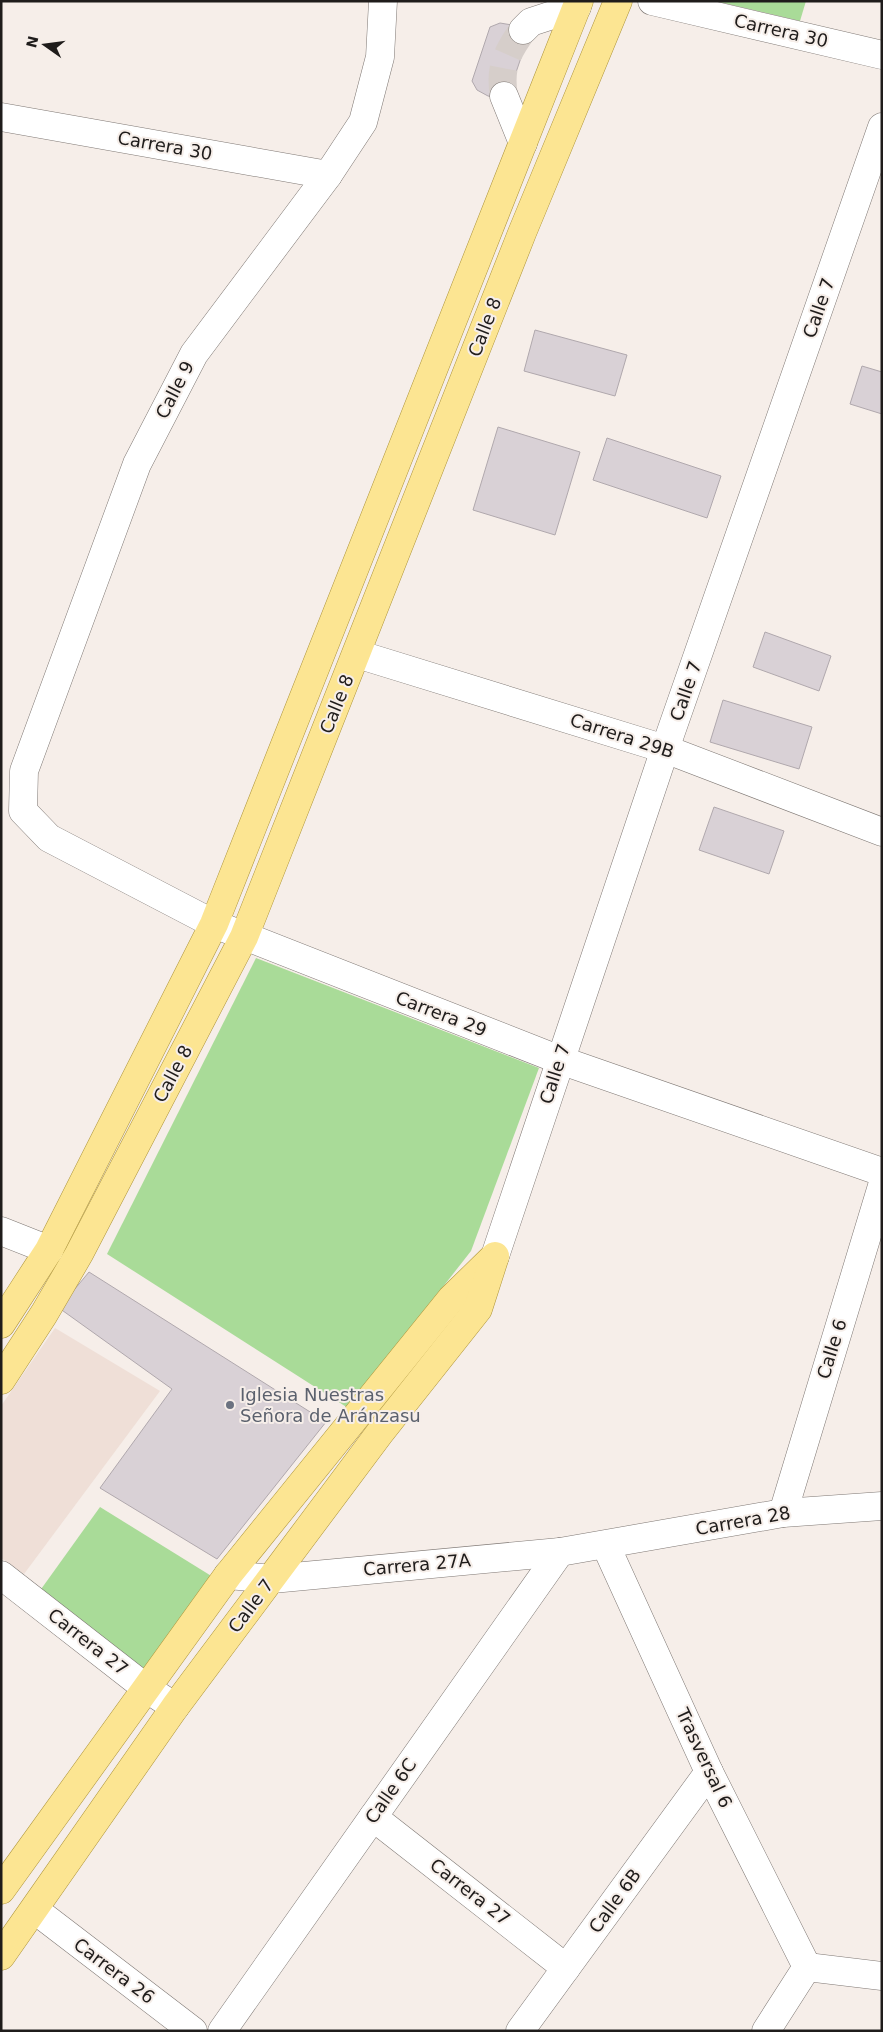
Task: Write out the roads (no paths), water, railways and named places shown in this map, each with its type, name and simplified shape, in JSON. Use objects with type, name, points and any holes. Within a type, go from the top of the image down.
[{"type":"main road","name":"Calle 8","points":[[1,1380],[44,1314],[79,1254],[244,937],[522,233],[618,1]]},
{"type":"main road","name":"Calle 8","points":[[1,1324],[49,1250],[214,924],[578,4]]},
{"type":"main road","name":"Calle 7","points":[[1,1890],[228,1575],[451,1299],[495,1256]]},
{"type":"main road","name":"Calle 7","points":[[1,1956],[175,1708],[379,1434],[478,1309],[495,1256]]},
{"type":"street","name":"Calle 9","points":[[23,811],[24,771],[137,464],[194,354],[328,175],[363,122],[380,57],[383,1]]},
{"type":"street","points":[[527,1],[523,30],[531,22],[578,4]]},
{"type":"street","name":"Carrera 30","points":[[652,1],[882,55]]},
{"type":"street","points":[[504,96],[523,142]]},
{"type":"street","name":"Carrera 30","points":[[1,117],[328,175]]},
{"type":"street","name":"Calle 7","points":[[495,1256],[665,749],[882,127]]},
{"type":"street","name":"Carrera 29B","points":[[357,654],[665,749],[882,832]]},
{"type":"street","name":"Carrera 29","points":[[23,811],[49,838],[214,924],[244,937],[560,1060],[882,1172]]},
{"type":"street","name":"Calle 6","points":[[783,1513],[882,1186]]},
{"type":"street","points":[[1,1231],[49,1250]]},
{"type":"street","name":"Carrera 28","points":[[606,1546],[783,1513],[882,1506]]},
{"type":"street","name":"Carrera 27A","points":[[228,1575],[272,1579],[606,1546]]},
{"type":"street","name":"Trasversal 6","points":[[606,1546],[709,1772],[807,1968]]},
{"type":"street","name":"Calle 6C","points":[[222,2031],[560,1552]]},
{"type":"street","name":"Carrera 27","points":[[1,1575],[146,1688],[175,1708]]},
{"type":"street","name":"Calle 6B","points":[[520,2031],[709,1772]]},
{"type":"street","name":"Carrera 27","points":[[373,1817],[566,1968]]},
{"type":"street","name":"Carrera 26","points":[[35,1910],[193,2031]]},
{"type":"street","points":[[766,2031],[807,1968],[882,1976]]},
{"type":"tunnel","points":[[504,96],[503,77],[506,61],[523,30]]},
{"type":"place","name":"Iglesia Nuestras Señora de Aránzasu","points":[[230,1405]]}]
